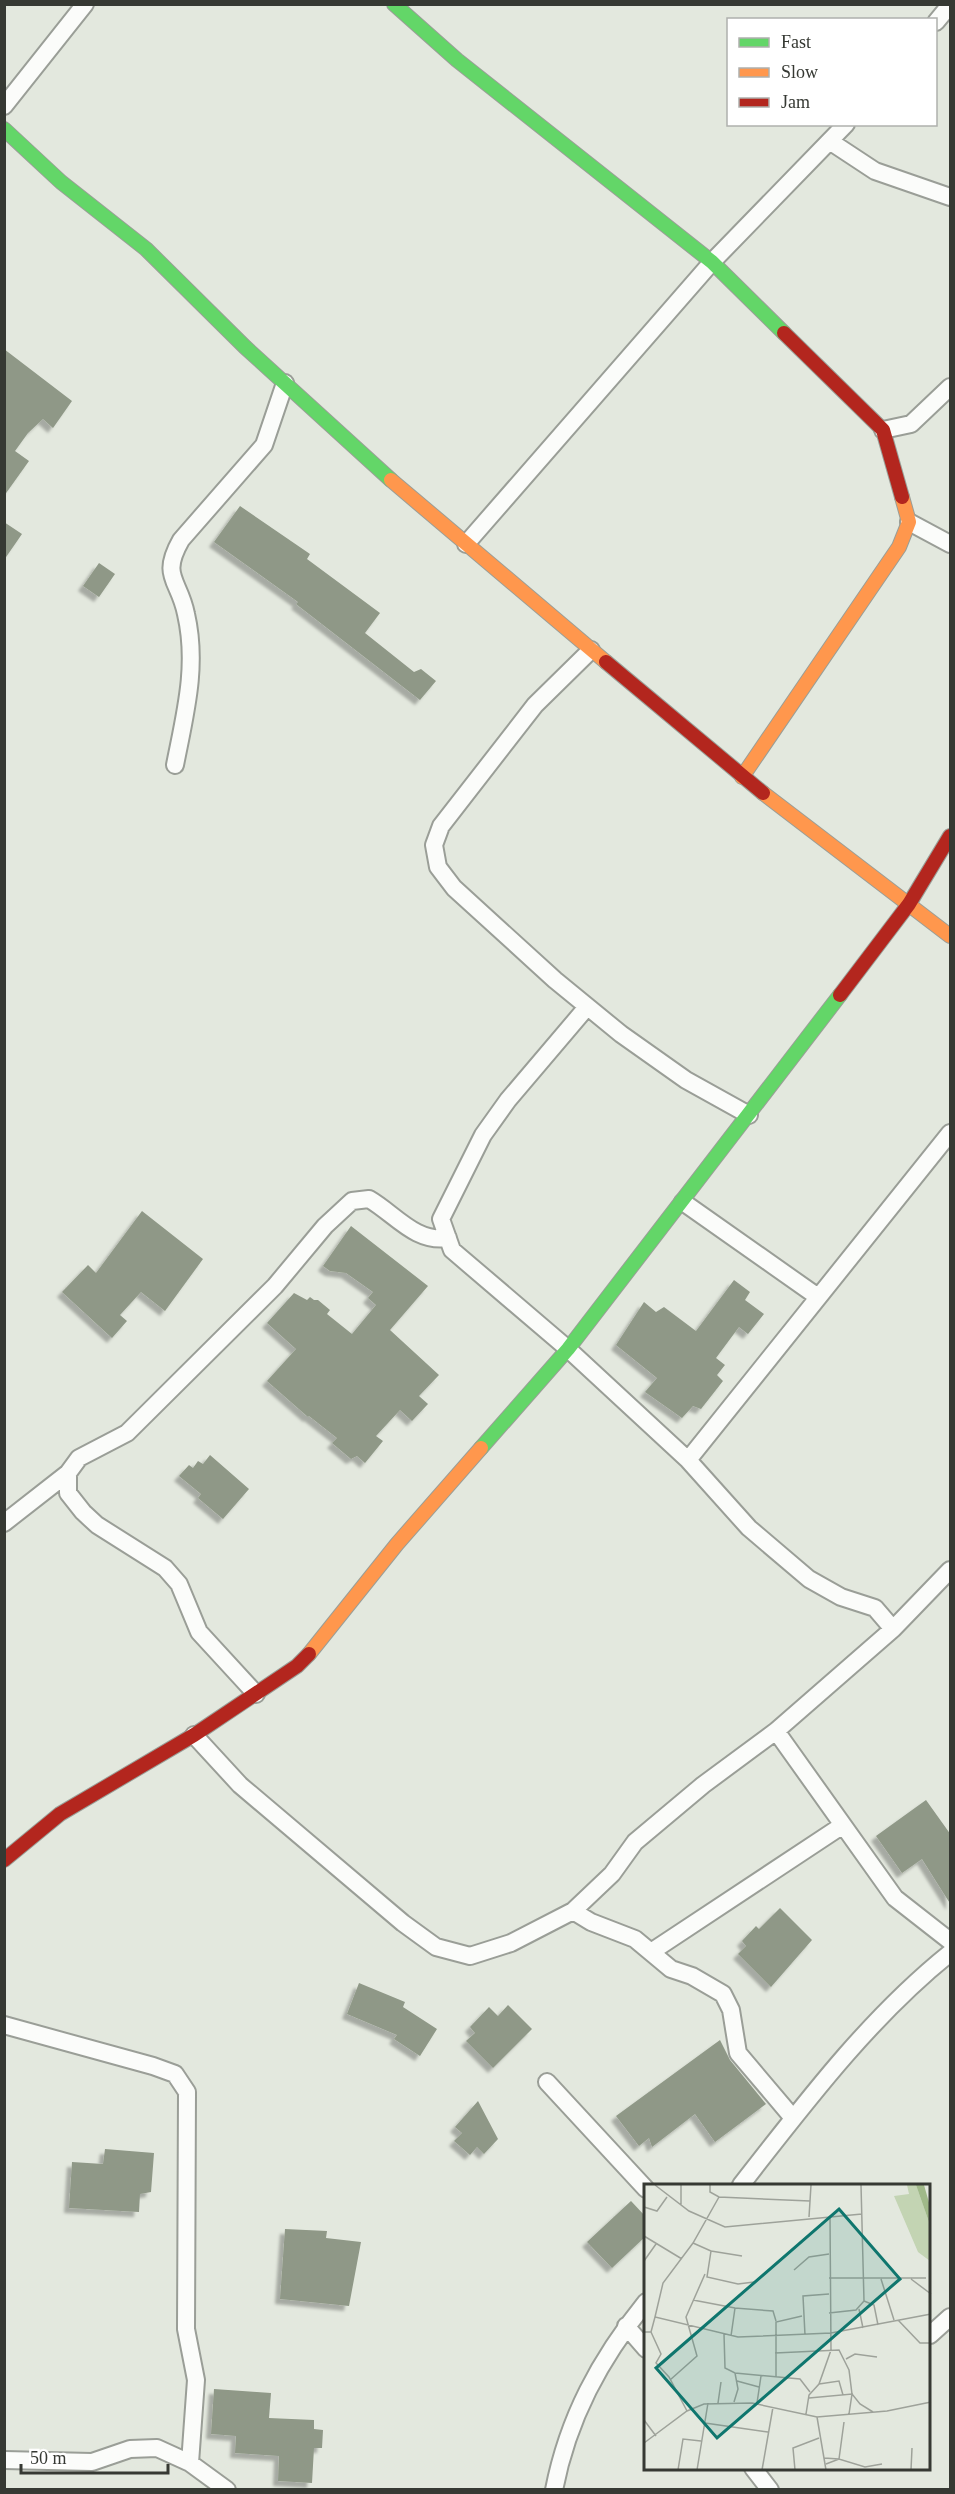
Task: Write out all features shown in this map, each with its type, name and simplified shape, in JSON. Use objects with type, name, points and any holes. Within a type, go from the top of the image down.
[{"type":"street","points":[[4,106],[85,4]]},
{"type":"street","points":[[394,4],[457,60],[712,262],[883,430],[909,522],[899,547],[742,777]]},
{"type":"street","points":[[937,21],[951,5]]},
{"type":"street","points":[[466,544],[712,262],[844,126]]},
{"type":"street","points":[[4,129],[61,182],[146,249],[285,383],[466,544],[742,777],[951,936]]},
{"type":"street","points":[[831,142],[875,171],[951,197]]},
{"type":"street","points":[[175,765],[193,666],[186,612],[170,573],[171,557],[181,540],[264,445],[285,383]]},
{"type":"street","points":[[883,430],[911,424],[951,387]]},
{"type":"street","points":[[909,522],[951,544]]},
{"type":"street","points":[[591,650],[535,705],[441,826],[434,845],[438,867],[454,888],[587,1007],[686,1080],[749,1115]]},
{"type":"street","points":[[4,1860],[60,1814],[194,1735],[297,1666],[316,1647],[397,1544],[568,1349],[683,1202],[909,904],[951,836]]},
{"type":"street","points":[[587,1007],[508,1100],[483,1135],[441,1219],[452,1250],[568,1349],[688,1460],[749,1528],[809,1579],[841,1597],[875,1608],[892,1629]]},
{"type":"street","points":[[688,1460],[951,1133]]},
{"type":"street","points":[[4,1523],[68,1473],[80,1458],[127,1433],[275,1286],[325,1226],[352,1201],[369,1199],[420,1236],[432,1240],[448,1238]]},
{"type":"street","points":[[683,1202],[818,1297]]},
{"type":"street","points":[[68,1473],[68,1493],[83,1512],[98,1525],[165,1568],[179,1584],[199,1632],[256,1694]]},
{"type":"street","points":[[194,1735],[240,1785],[403,1923],[436,1947],[470,1956],[511,1943],[573,1911],[612,1874],[635,1842],[703,1785],[776,1731],[892,1629],[951,1570]]},
{"type":"street","points":[[776,1731],[895,1898],[951,1941]]},
{"type":"street","points":[[651,1952],[843,1825]]},
{"type":"street","points":[[573,1911],[635,1939],[671,1969],[692,1976],[723,1994],[732,2010],[738,2053],[793,2118]]},
{"type":"street","points":[[742,2184],[793,2118],[879,2018],[917,1980],[951,1953]]},
{"type":"street","points":[[4,2025],[175,2074],[187,2092],[186,2329],[196,2380],[190,2463]]},
{"type":"street","points":[[547,2082],[644,2187]]},
{"type":"street","points":[[554,2490],[561,2450],[588,2386],[605,2355],[644,2304]]},
{"type":"street","points":[[931,2334],[951,2317]]},
{"type":"street","points":[[626,2326],[644,2347]]},
{"type":"street","points":[[4,2460],[92,2462],[130,2449],[157,2448],[190,2463],[227,2490]]},
{"type":"building","points":[[4,349],[72,401],[53,428],[43,419],[28,433],[15,451],[29,461],[4,496]]},
{"type":"building","points":[[240,506],[310,554],[307,559],[380,613],[365,633],[414,672],[421,669],[436,681],[420,700],[296,604],[298,602],[214,542]]},
{"type":"building","points":[[4,522],[22,534],[4,560]]},
{"type":"building","points":[[99,563],[115,574],[99,597],[83,586]]},
{"type":"building","points":[[142,1211],[203,1259],[165,1311],[141,1292],[120,1315],[127,1321],[112,1338],[62,1292],[88,1265],[96,1273]]},
{"type":"building","points":[[351,1226],[428,1286],[390,1330],[439,1375],[419,1396],[428,1404],[412,1421],[400,1410],[376,1436],[383,1441],[365,1463],[357,1456],[351,1459],[332,1443],[337,1438],[308,1417],[267,1381],[296,1349],[267,1323],[294,1293],[307,1300],[310,1297],[318,1300],[330,1310],[327,1314],[352,1334],[376,1305],[368,1298],[373,1292],[346,1273],[330,1271],[323,1266]]},
{"type":"building","points":[[734,1280],[750,1292],[745,1300],[764,1314],[748,1334],[739,1327],[716,1358],[725,1365],[717,1375],[723,1381],[701,1409],[693,1406],[682,1418],[645,1392],[657,1378],[616,1345],[644,1302],[656,1312],[664,1307],[696,1331]]},
{"type":"building","points":[[210,1455],[249,1489],[223,1519],[198,1498],[201,1494],[179,1476],[189,1465],[193,1468],[198,1461],[203,1464]]},
{"type":"building","points":[[926,1800],[951,1835],[951,1905],[922,1859],[902,1873],[876,1836]]},
{"type":"building","points":[[780,1908],[812,1940],[771,1987],[738,1954],[746,1946],[742,1941],[756,1926],[759,1929]]},
{"type":"building","points":[[359,1983],[405,2002],[403,2007],[437,2029],[420,2056],[394,2039],[397,2035],[347,2014]]},
{"type":"building","points":[[508,2005],[532,2029],[493,2068],[466,2041],[475,2033],[470,2027],[489,2007],[498,2016]]},
{"type":"building","points":[[720,2040],[730,2060],[766,2104],[715,2142],[695,2114],[652,2147],[649,2138],[639,2146],[616,2116]]},
{"type":"building","points":[[478,2101],[498,2139],[484,2154],[477,2147],[470,2155],[454,2141],[462,2133],[455,2127]]},
{"type":"building","points":[[105,2149],[154,2153],[151,2192],[140,2194],[139,2212],[69,2208],[72,2162],[103,2164]]},
{"type":"building","points":[[631,2201],[644,2215],[644,2238],[612,2268],[587,2242]]},
{"type":"building","points":[[285,2229],[327,2231],[326,2238],[361,2242],[349,2306],[280,2299]]},
{"type":"building","points":[[214,2389],[271,2393],[269,2418],[314,2420],[314,2429],[323,2430],[322,2448],[314,2448],[312,2483],[278,2481],[279,2456],[235,2453],[236,2436],[211,2434]]},
{"type":"traffic: fast","points":[[394,4],[457,60],[712,262],[784,333]]},
{"type":"traffic: fast","points":[[4,129],[61,182],[146,249],[245,347],[391,480]]},
{"type":"traffic: fast","points":[[481,1448],[568,1349],[840,995]]},
{"type":"traffic: slow","points":[[391,480],[606,662]]},
{"type":"traffic: slow","points":[[742,777],[899,547],[909,522],[902,497]]},
{"type":"traffic: slow","points":[[763,793],[950,936]]},
{"type":"traffic: slow","points":[[309,1654],[397,1544],[481,1448]]},
{"type":"traffic: jam","points":[[784,333],[883,430],[902,497]]},
{"type":"traffic: jam","points":[[606,662],[763,793]]},
{"type":"traffic: jam","points":[[840,995],[909,904],[950,836]]},
{"type":"traffic: jam","points":[[4,1860],[60,1814],[194,1735],[297,1666],[309,1654]]}]
